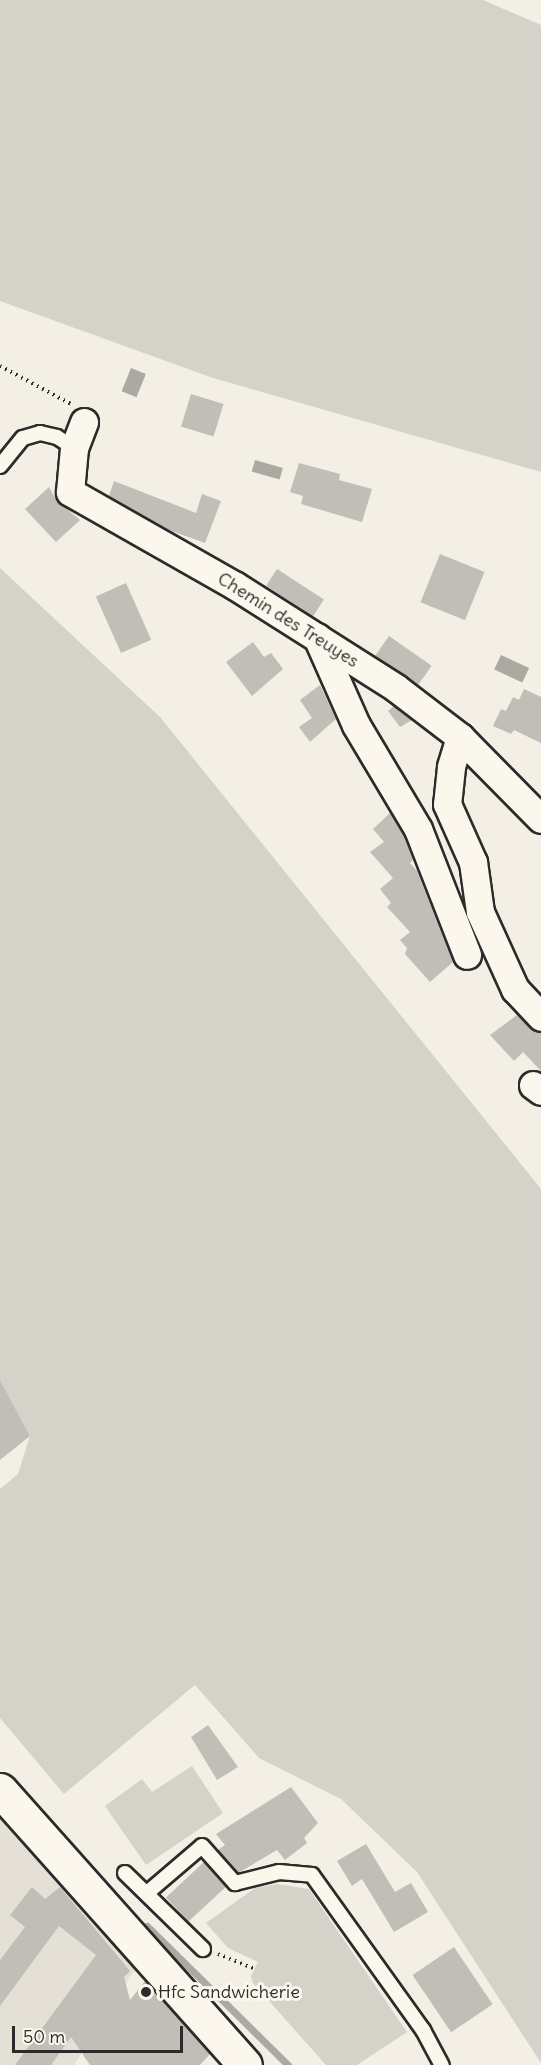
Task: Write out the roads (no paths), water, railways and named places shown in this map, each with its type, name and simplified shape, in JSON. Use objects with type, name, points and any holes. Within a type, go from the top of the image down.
[{"type":"street","name":"Chemin des Treuyes","points":[[84,422],[74,448],[70,492],[317,638],[396,688],[460,737],[541,819]]},
{"type":"street","points":[[317,638],[357,725],[418,829],[467,955]]},
{"type":"street","points":[[460,737],[451,767],[447,804],[473,862],[480,912],[515,989],[541,1017]]},
{"type":"street","points":[[0,1790],[244,2065]]},
{"type":"lane","points":[[0,466],[23,438],[40,433],[57,437],[74,448]]},
{"type":"lane","points":[[147,1893],[202,1846],[236,1883],[279,1872],[312,1875],[423,2030],[442,2065]]},
{"type":"lane","points":[[125,1873],[203,1949]]},
{"type":"waterway","points":[[147,1926],[288,2065]]},
{"type":"place","name":"Hfc Sandwicherie","points":[[146,1992]]}]
